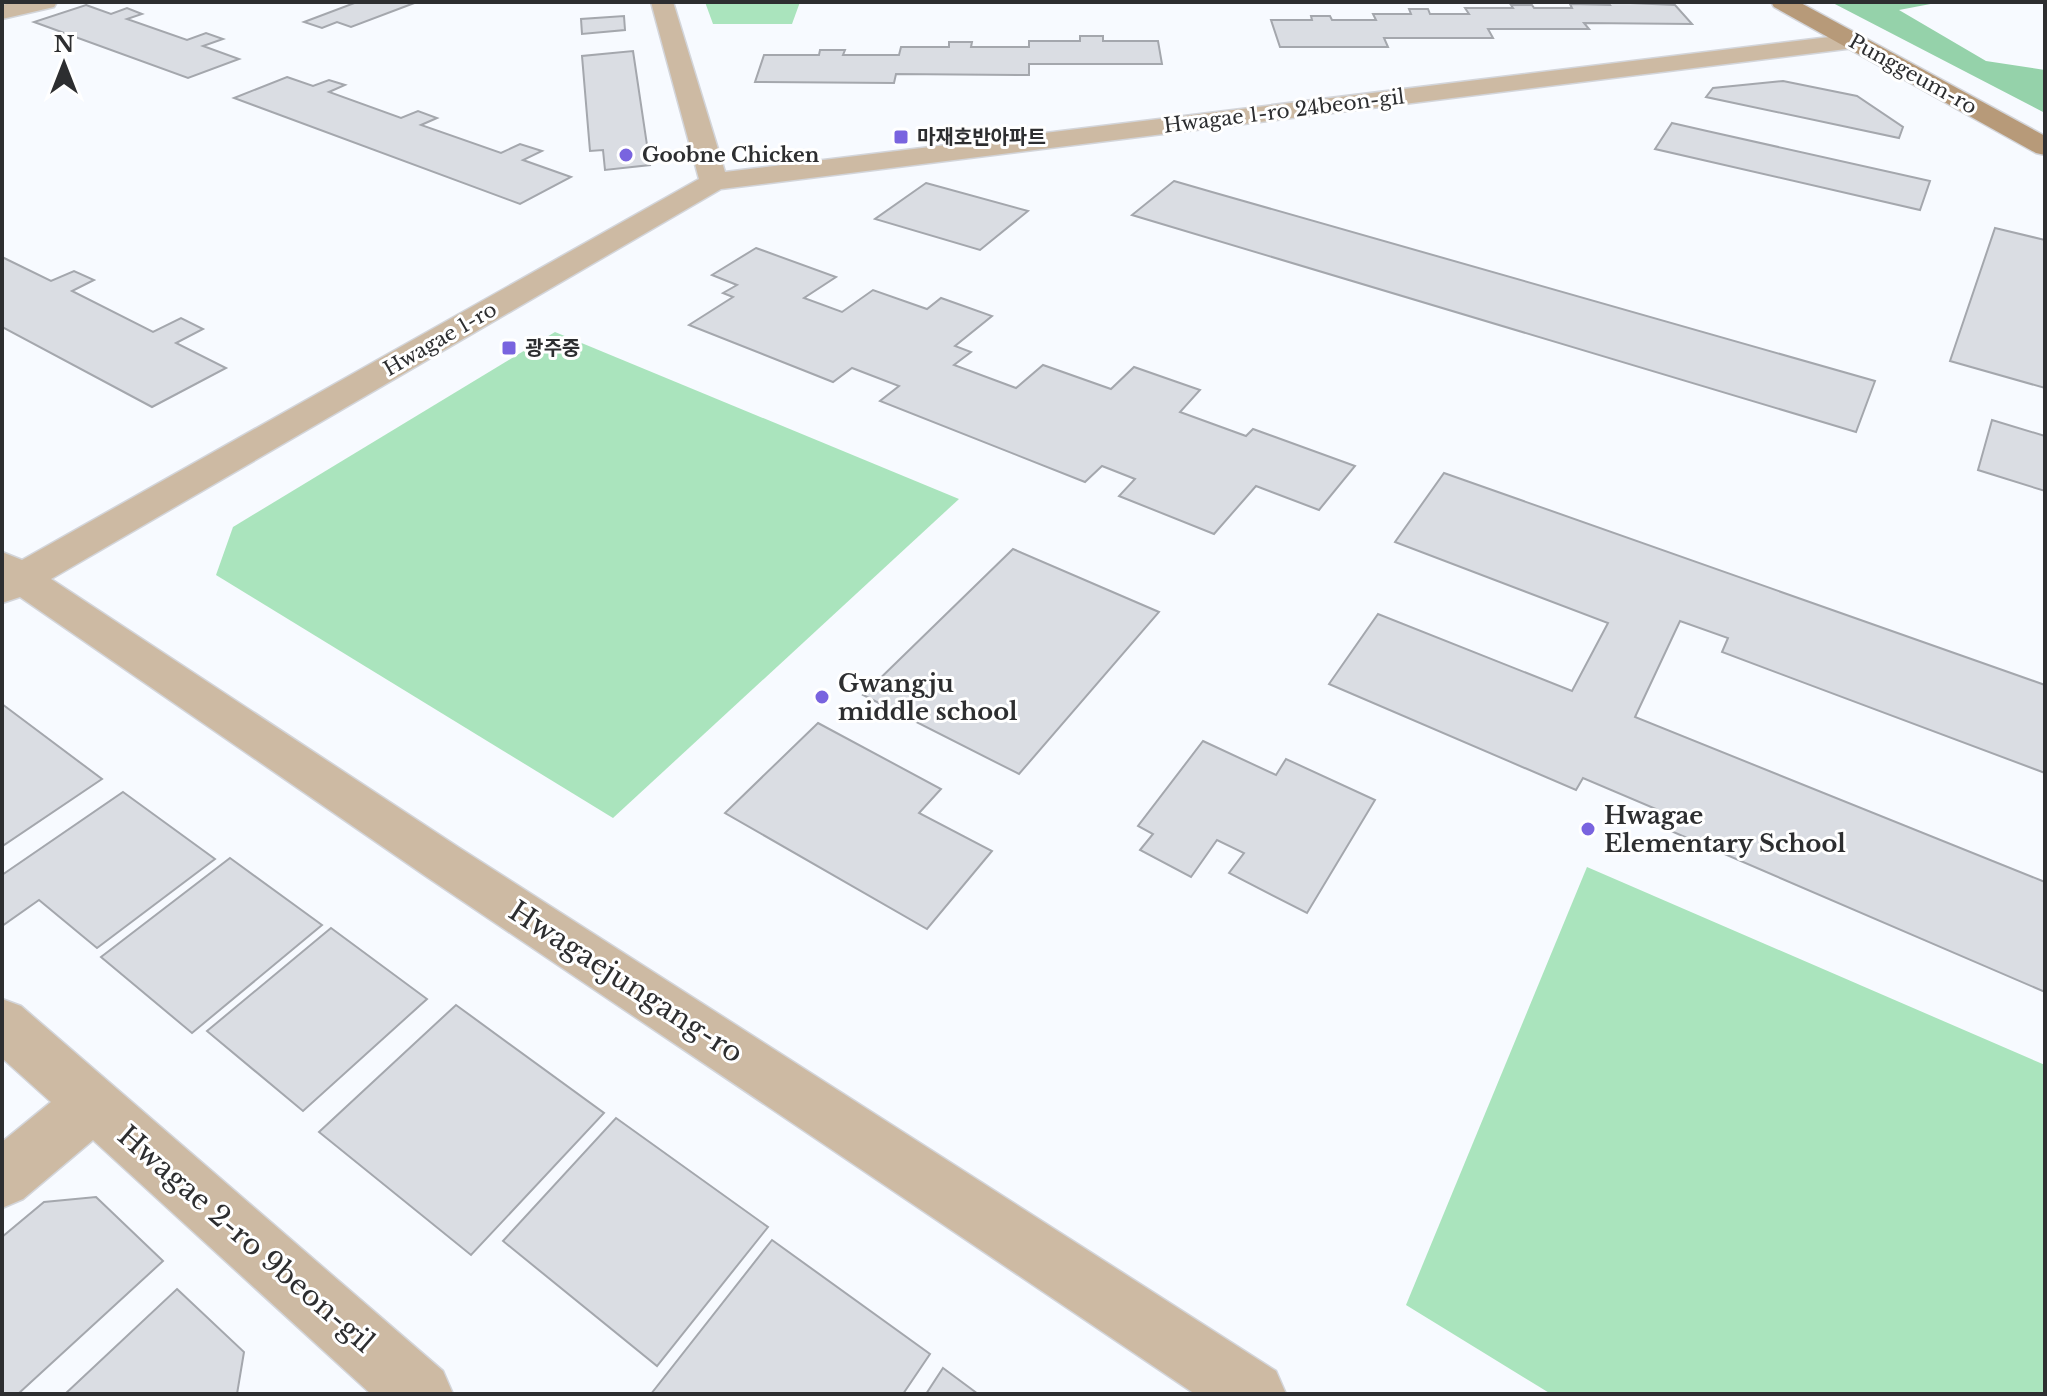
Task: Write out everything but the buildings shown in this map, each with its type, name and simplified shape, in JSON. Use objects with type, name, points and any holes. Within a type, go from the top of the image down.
[{"type":"street","points":[[2,12],[46,2]]},
{"type":"street","points":[[662,2],[714,182]]},
{"type":"street","name":"Punggeum-ro","points":[[1782,2],[2045,147]]},
{"type":"street","name":"Hwagae 1-ro 24beon-gil","points":[[714,182],[1854,41]]},
{"type":"street","name":"Hwagae 1-ro","points":[[8,577],[714,182]]},
{"type":"street","name":"Hwagaejungang-ro","points":[[8,577],[1253,1394]]},
{"type":"street","name":"Hwagae 2-ro 9beon-gil","points":[[2,1023],[400,1387]]},
{"type":"street","points":[[2,1179],[93,1104]]},
{"type":"green space","points":[[705,2],[800,2],[792,24],[713,24]]},
{"type":"green space","points":[[1831,2],[1941,2],[1899,10],[1986,61],[2045,70],[2045,113]]},
{"type":"green space","points":[[555,332],[959,499],[613,818],[216,575],[233,527]]},
{"type":"green space","points":[[1587,867],[2045,1065],[2045,1394],[1551,1394],[1406,1305]]},
{"type":"place","name":"마재호반아파트","points":[[901,137]]},
{"type":"place","name":"Goobne Chicken","points":[[626,155]]},
{"type":"place","name":"광주중","points":[[509,348]]},
{"type":"place","name":"Gwangju middle school","points":[[822,697]]},
{"type":"place","name":"Hwagae Elementary School","points":[[1588,829]]}]
